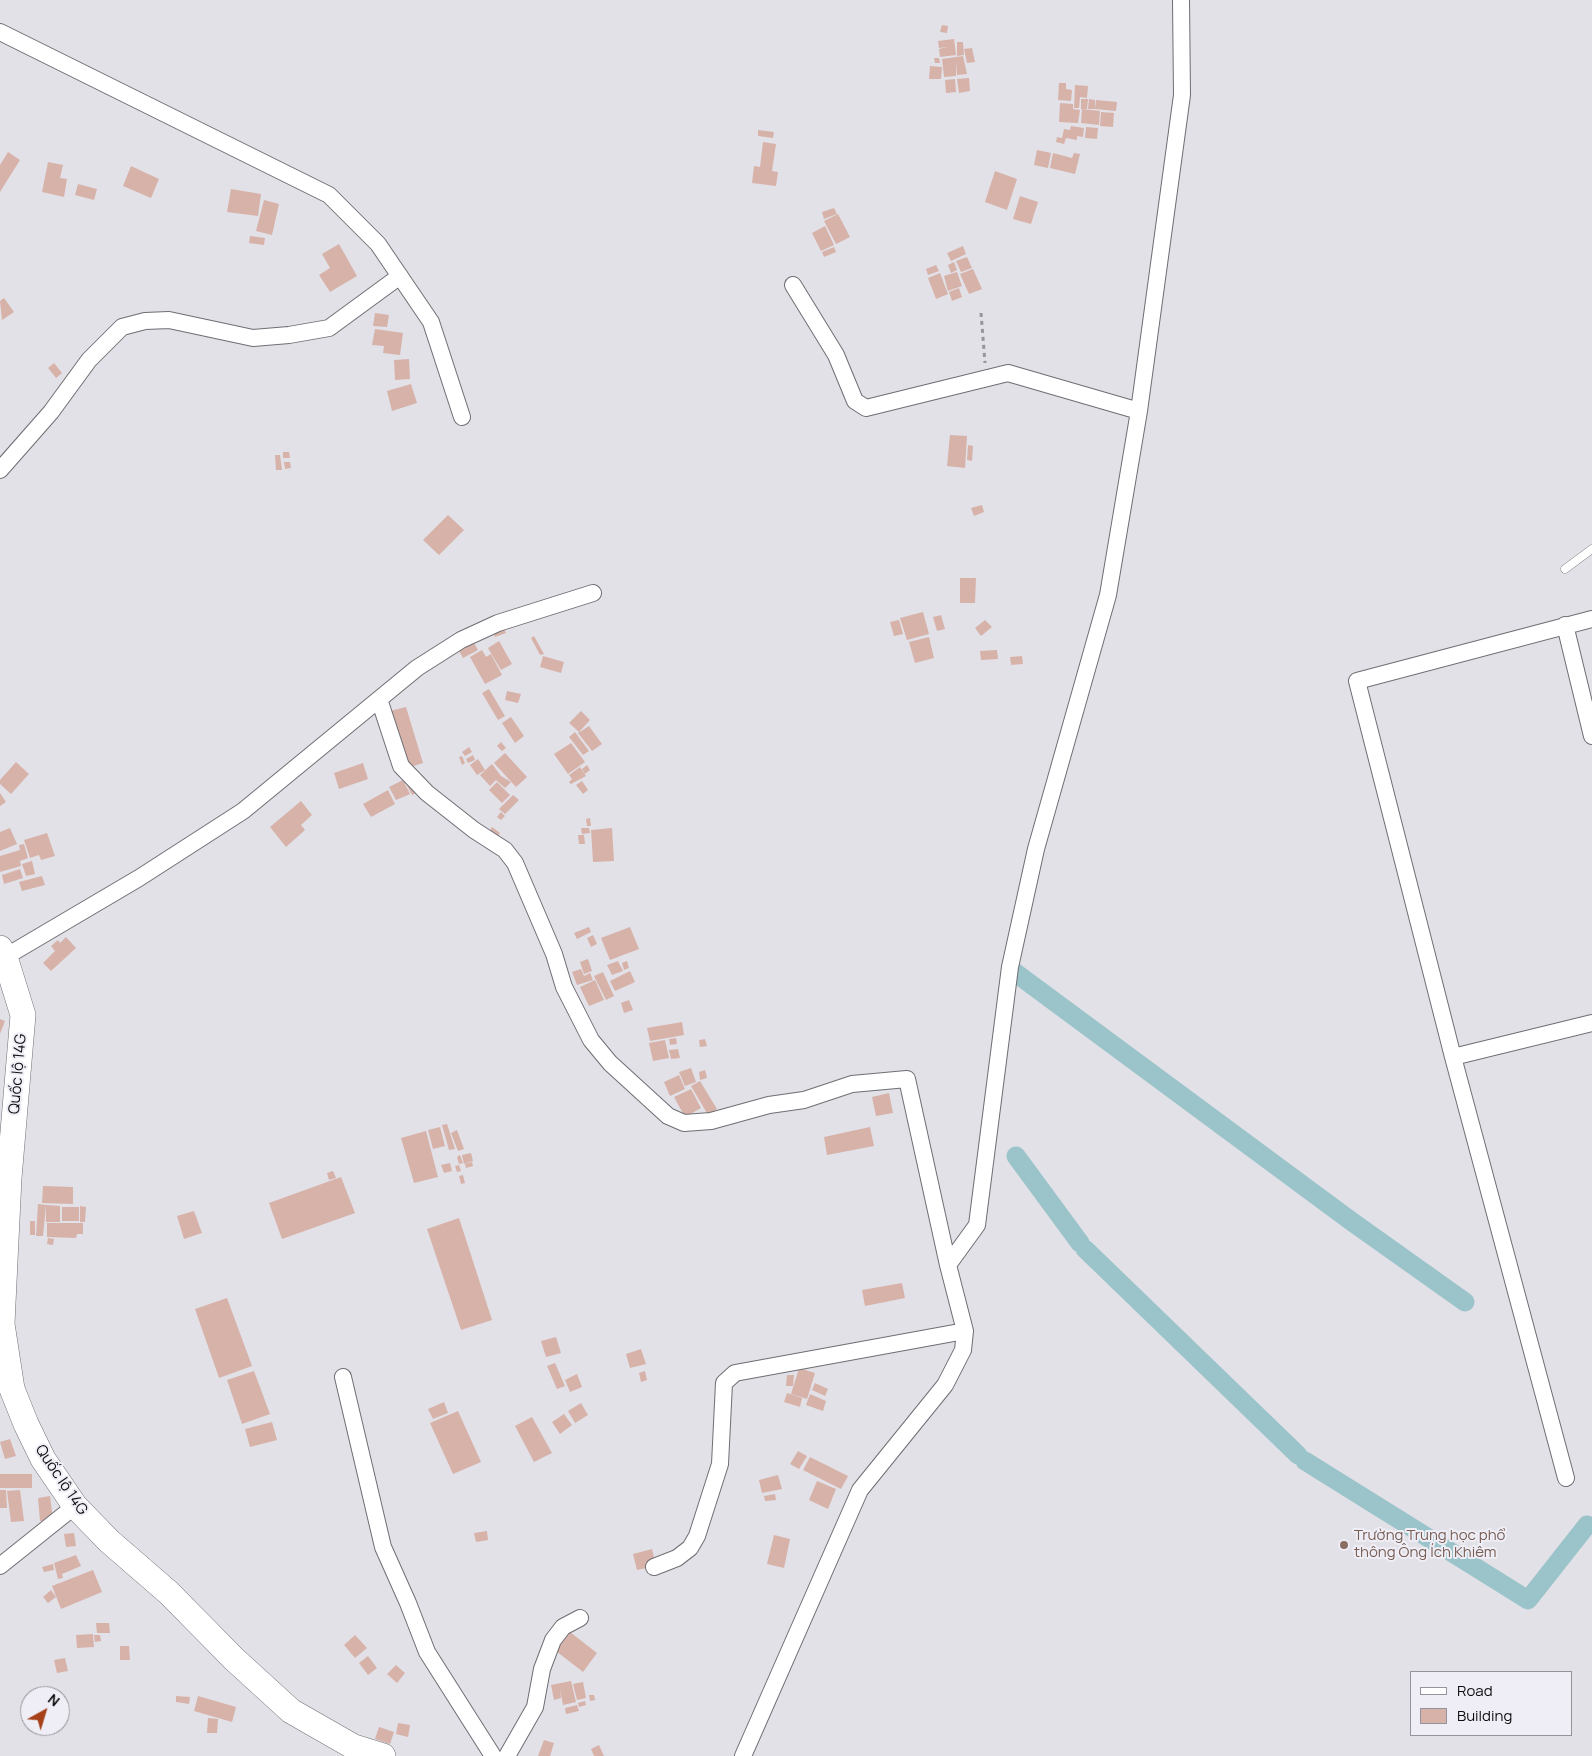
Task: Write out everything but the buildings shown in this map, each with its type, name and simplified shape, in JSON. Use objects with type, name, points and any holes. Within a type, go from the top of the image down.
[{"type":"main road","name":"Quốc lộ 14G","points":[[3,952],[23,1015],[9,1178],[2,1324],[12,1389],[26,1424],[43,1459],[75,1506],[109,1541],[169,1593],[234,1659],[291,1711],[354,1747],[383,1756]]},
{"type":"street","points":[[948,1265],[977,1225],[1010,967],[1036,849],[1108,595],[1139,411],[1182,96],[1181,0]]},
{"type":"street","points":[[0,32],[328,195],[378,244],[431,322],[462,417]]},
{"type":"street","points":[[0,470],[50,412],[90,360],[122,327],[145,321],[169,320],[253,338],[289,335],[330,328],[400,276]]},
{"type":"street","points":[[793,286],[836,355],[855,401],[860,406],[866,408],[1008,373],[1139,411]]},
{"type":"street","points":[[3,952],[139,878],[243,811],[417,668],[461,640],[498,623],[593,593]]},
{"type":"street","points":[[1566,1478],[1453,1056],[1357,681],[1592,619]]},
{"type":"street","points":[[1565,625],[1592,736]]},
{"type":"street","points":[[379,700],[400,766],[427,793],[474,830],[505,850],[515,863],[554,954],[564,987],[591,1040],[610,1063],[668,1116],[684,1123],[711,1121],[769,1105],[804,1100],[852,1084],[907,1079],[948,1265],[965,1331],[963,1350],[944,1385],[860,1490],[853,1502],[743,1756]]},
{"type":"street","points":[[1453,1056],[1592,1023]]},
{"type":"street","points":[[654,1568],[676,1558],[690,1548],[697,1536],[720,1464],[724,1383],[735,1373],[965,1331]]},
{"type":"street","points":[[343,1377],[383,1547],[427,1652],[493,1756]]},
{"type":"street","points":[[0,1566],[75,1506]]},
{"type":"street","points":[[507,1756],[535,1707],[542,1669],[553,1640],[562,1627],[580,1618]]},
{"type":"lane","points":[[1565,569],[1592,548]]},
{"type":"path","points":[[981,313],[986,378]]},
{"type":"waterway","points":[[1013,971],[1351,1221],[1465,1302]]},
{"type":"waterway","points":[[1016,1156],[1080,1243]]},
{"type":"waterway","points":[[1085,1249],[1298,1455]]},
{"type":"waterway","points":[[1305,1461],[1528,1600],[1587,1525]]},
{"type":"place","name":"Trường Trung học phổ thông Ông Ích Khiêm","points":[[1344,1545]]}]
